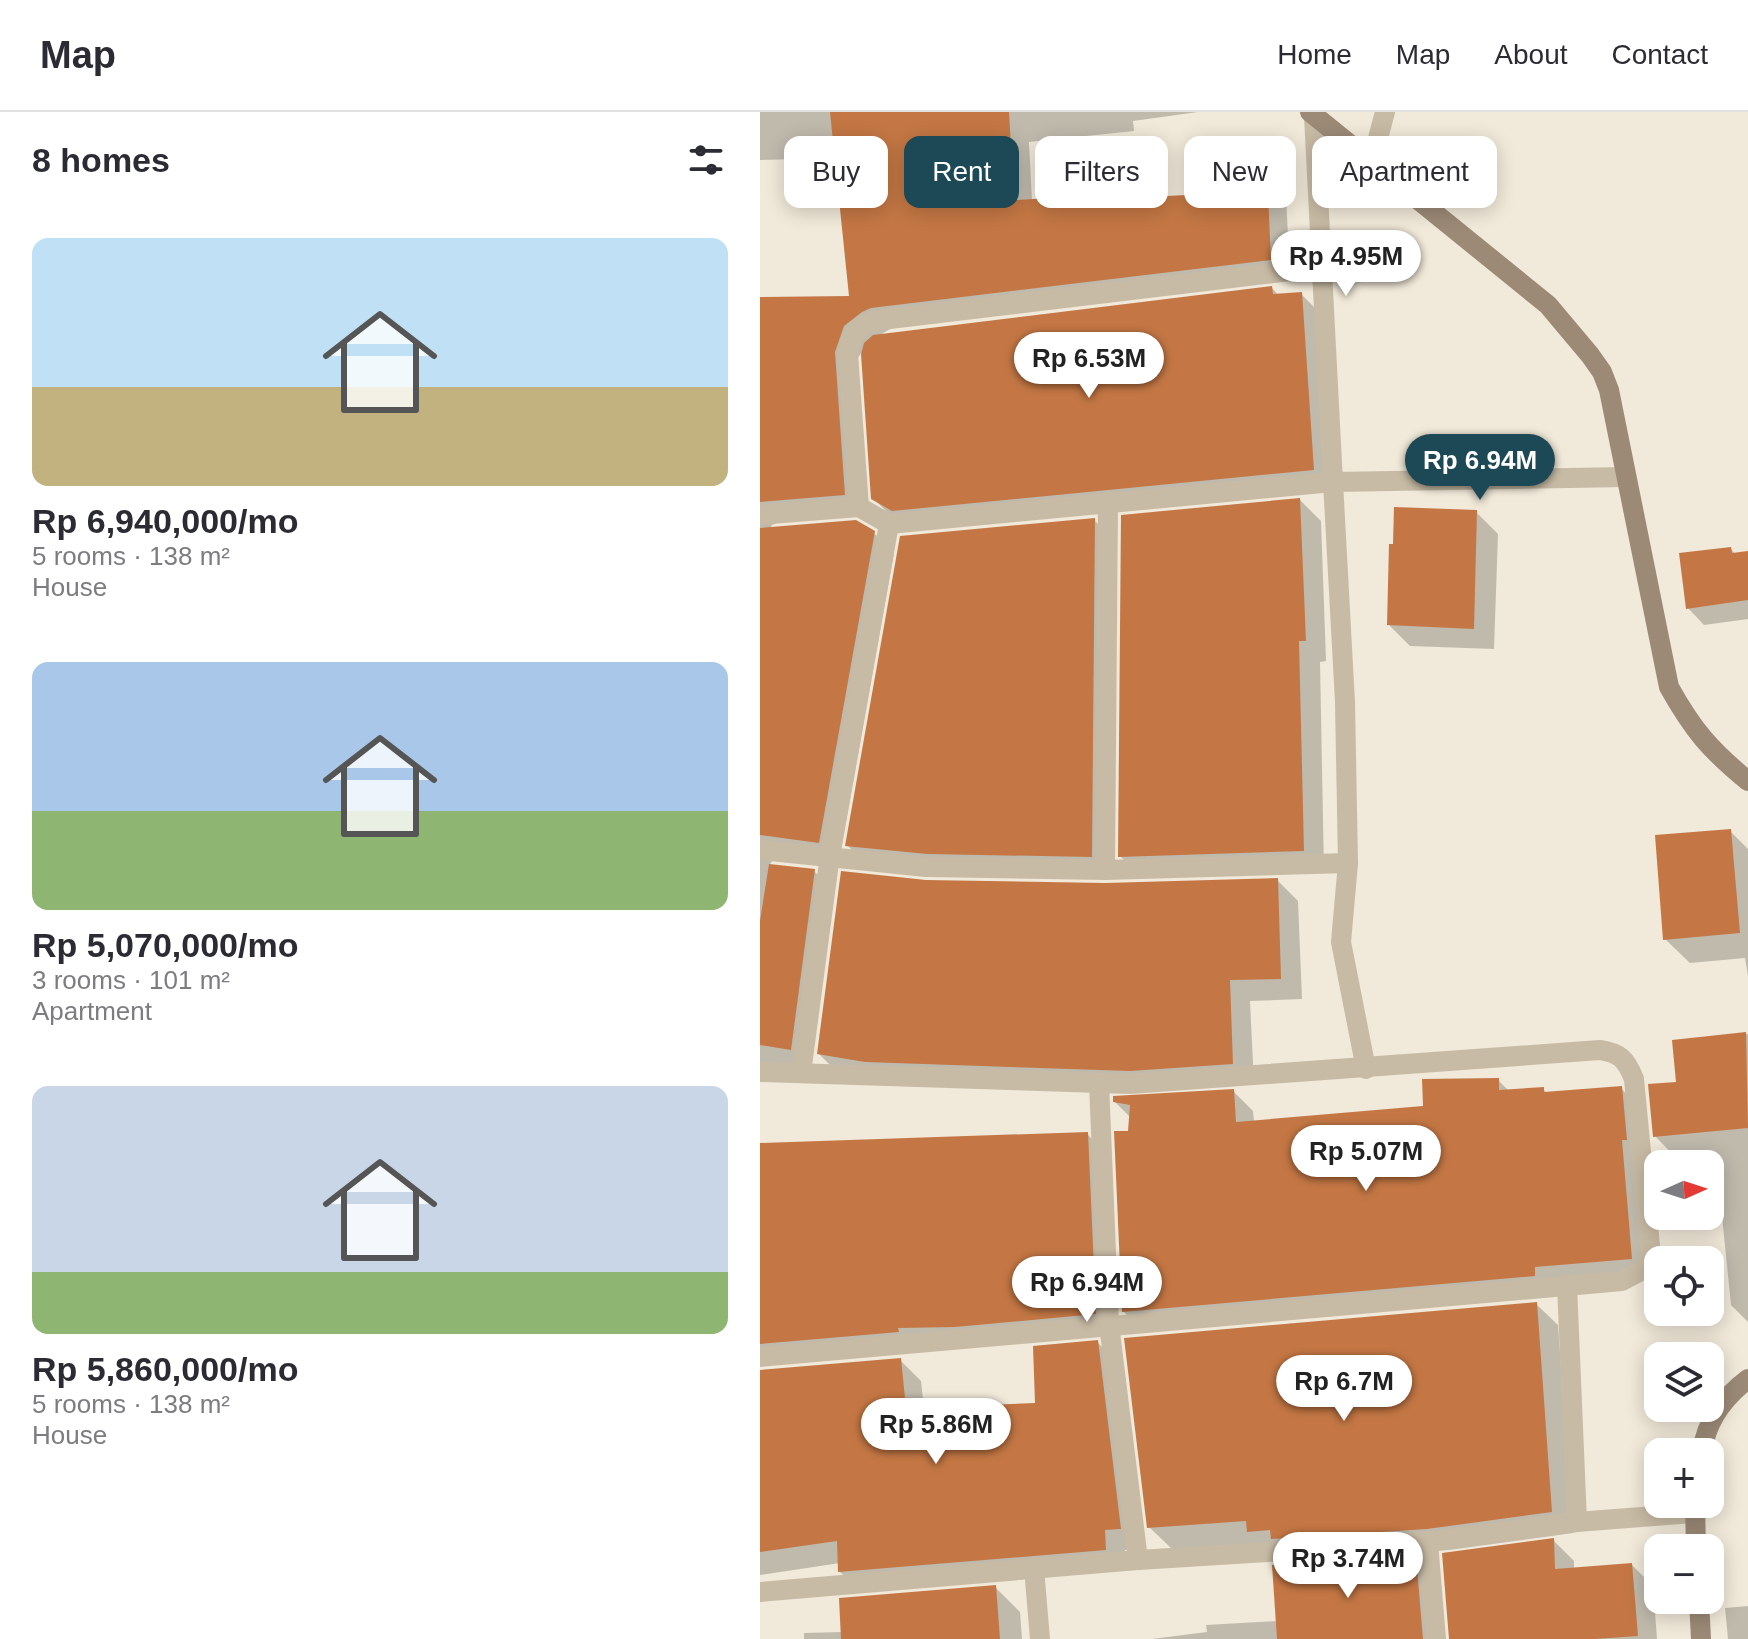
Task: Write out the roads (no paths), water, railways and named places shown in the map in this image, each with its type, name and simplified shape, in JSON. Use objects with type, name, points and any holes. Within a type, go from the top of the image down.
[{"type":"street","points":[[1379,136],[1385,112]]},
{"type":"street","points":[[1312,114],[1340,136]]},
{"type":"street","points":[[1312,114],[1324,267],[1345,702],[1348,863],[1341,942],[1366,1069]]},
{"type":"street","points":[[1429,208],[1548,305],[1602,372],[1609,390],[1669,687],[1690,725],[1712,751],[1748,781]]},
{"type":"street","points":[[859,507],[848,354],[850,338],[859,327],[873,321],[1324,267]]},
{"type":"street","points":[[760,515],[859,507],[889,524],[1333,482],[1626,477]]},
{"type":"street","points":[[1105,870],[1108,502]]},
{"type":"street","points":[[801,1073],[830,855],[889,524]]},
{"type":"street","points":[[760,850],[926,867],[1105,870],[1348,863]]},
{"type":"street","points":[[760,1072],[1130,1084],[1600,1050],[1617,1052],[1627,1062],[1634,1079],[1651,1256],[1643,1270],[1622,1281],[760,1357]]},
{"type":"street","points":[[1099,1083],[1109,1324],[1138,1560]]},
{"type":"street","points":[[1567,1285],[1577,1522]]},
{"type":"street","points":[[1704,1438],[1717,1413],[1748,1379]]},
{"type":"street","points":[[760,1592],[1138,1560],[1428,1542],[1644,1514]]},
{"type":"street","points":[[1428,1542],[1436,1639]]},
{"type":"street","points":[[1034,1568],[1040,1639]]},
{"type":"street","points":[[1700,1614],[1701,1639]]}]
